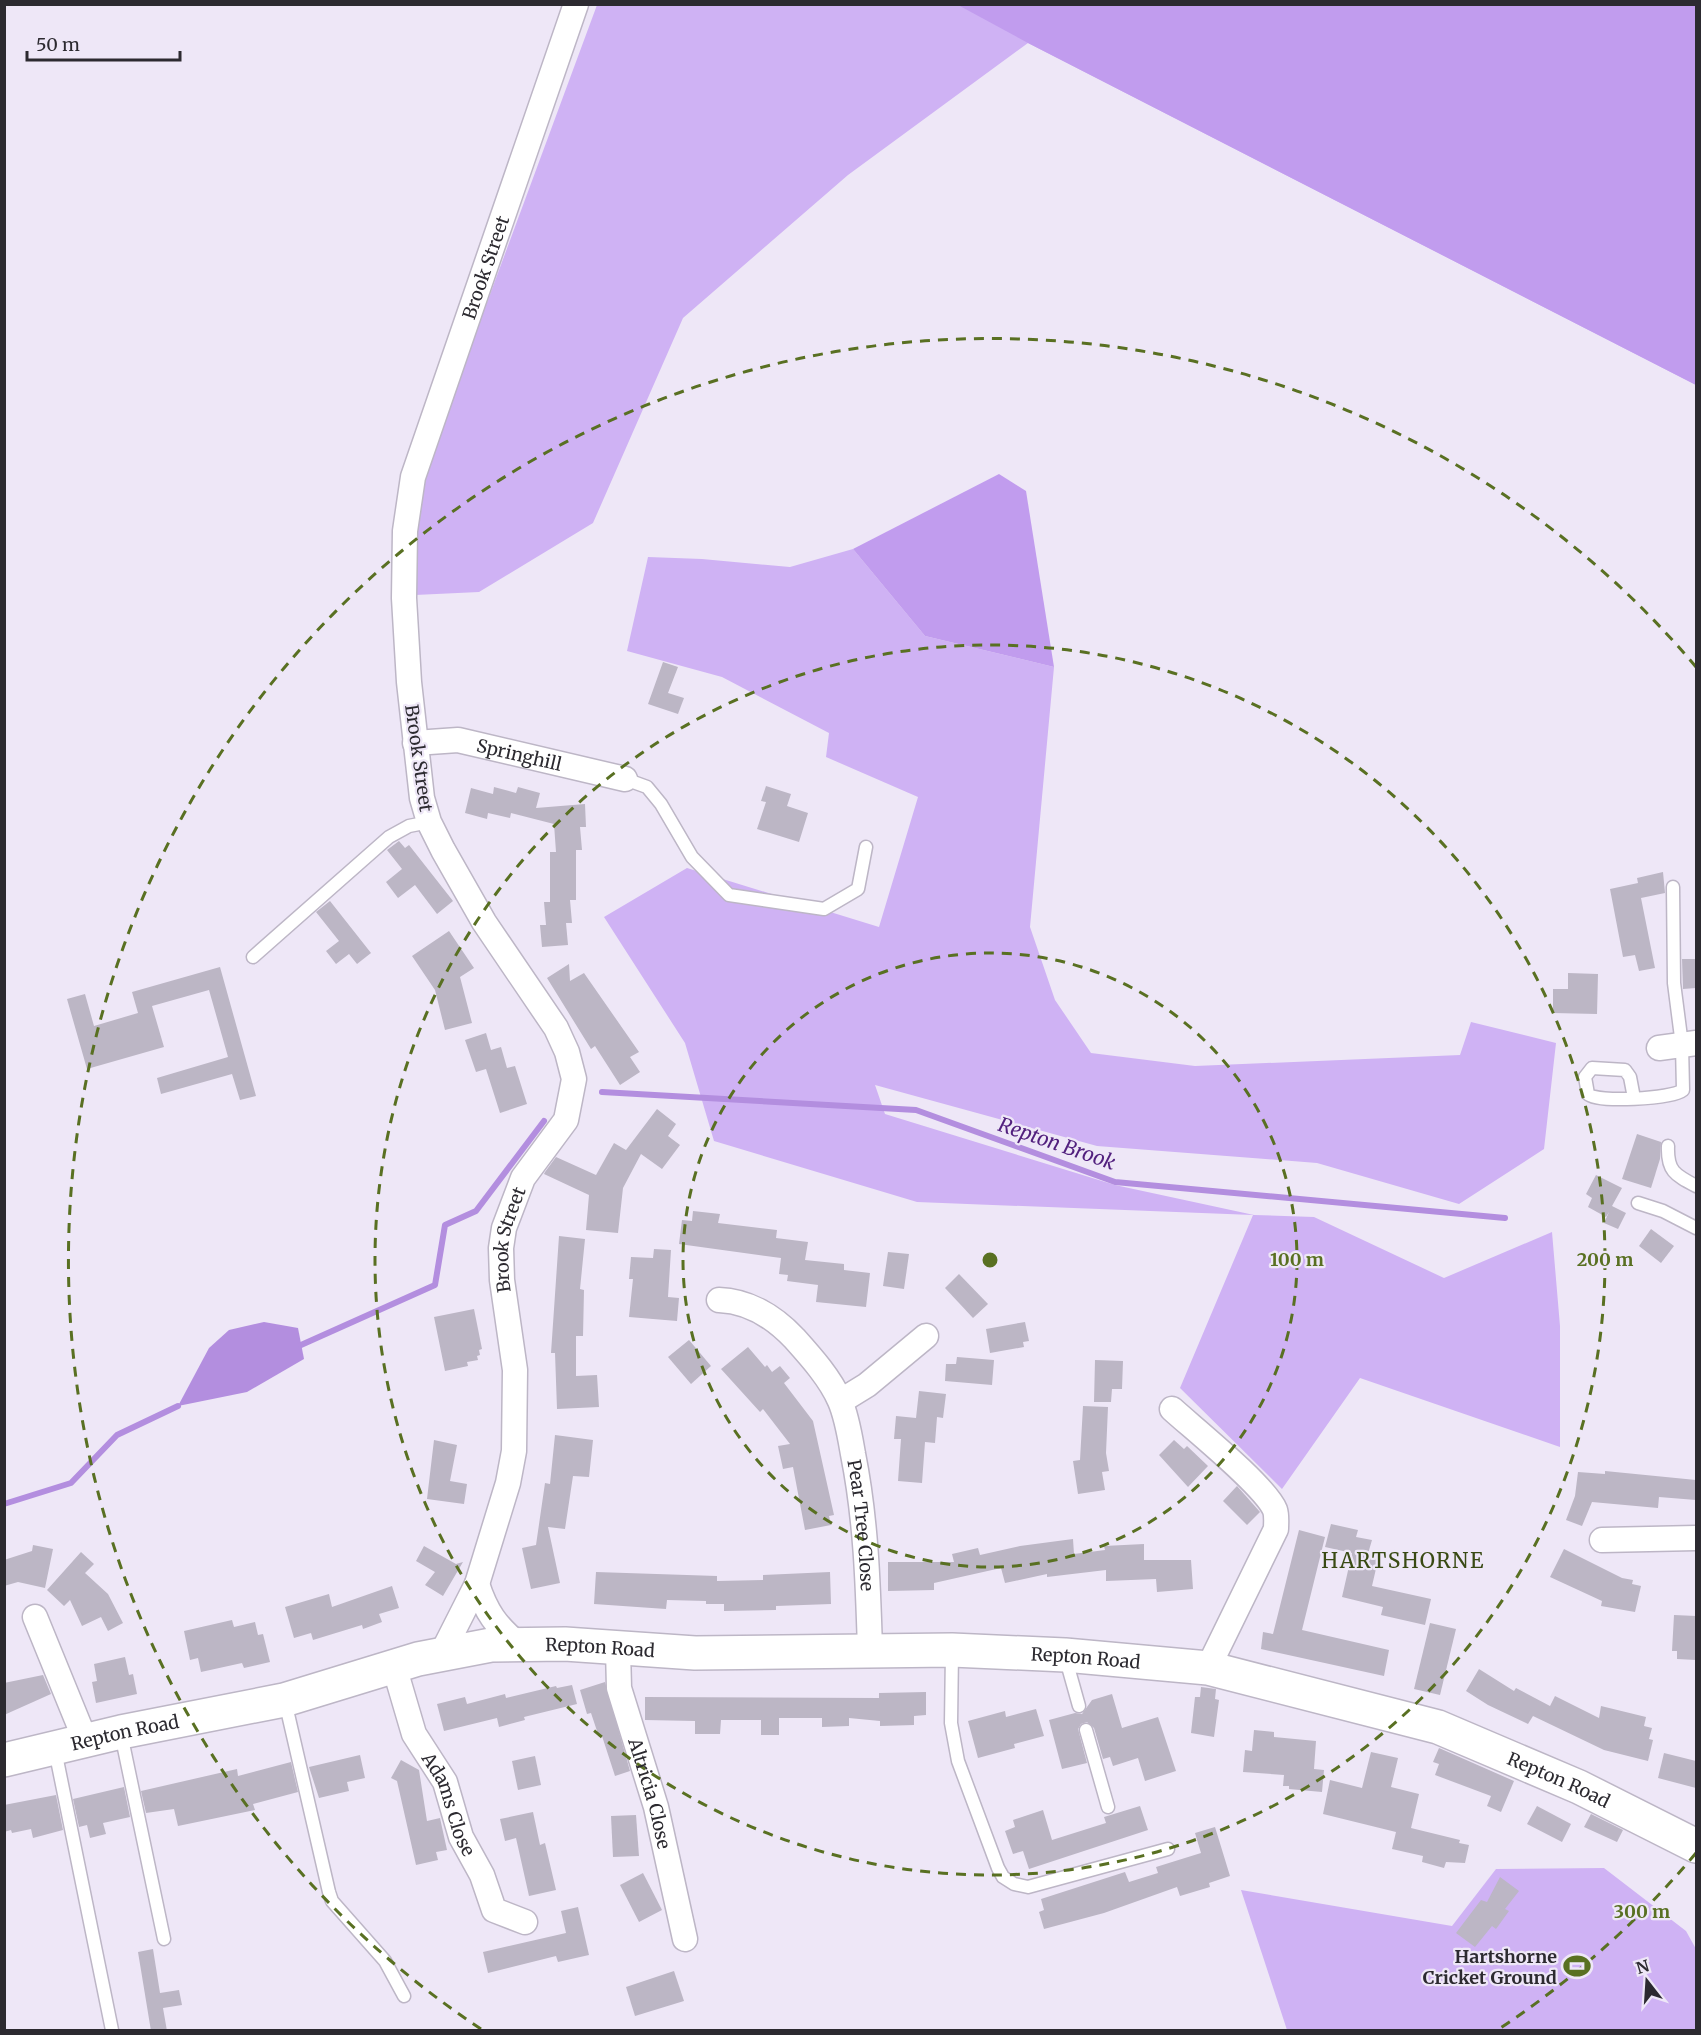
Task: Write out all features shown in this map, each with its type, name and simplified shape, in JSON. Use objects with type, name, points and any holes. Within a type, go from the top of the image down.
[{"type":"street","name":"Brook Street","points":[[442,1653],[477,1584],[508,1483],[514,1451],[514,1370],[502,1280],[501,1248],[504,1228],[523,1178],[566,1120],[574,1079],[567,1052],[556,1028],[484,922],[429,822],[422,798],[415,743],[404,598],[405,531],[413,477],[576,4]]},
{"type":"street","name":"Springhill","points":[[415,743],[458,740],[625,779]]},
{"type":"street","name":"Pear Tree Close","points":[[719,1300],[738,1300],[785,1329],[825,1376],[841,1401],[864,1520],[868,1566],[870,1650]]},
{"type":"street","points":[[841,1401],[867,1385],[926,1336]]},
{"type":"street","points":[[1172,1409],[1242,1472],[1270,1501],[1276,1512],[1276,1529],[1208,1668]]},
{"type":"street","points":[[1602,1540],[1696,1538]]},
{"type":"street","points":[[477,1584],[484,1608],[503,1632],[519,1645]]},
{"type":"street","points":[[35,1617],[70,1745]]},
{"type":"street","name":"Repton Road","points":[[4,1760],[121,1732],[284,1700],[442,1653],[491,1645],[565,1644],[618,1650],[695,1653],[952,1650],[1065,1655],[1208,1668],[1438,1727],[1579,1787],[1696,1846]]},
{"type":"street","name":"Altricia Close","points":[[618,1650],[619,1688],[656,1807],[685,1939]]},
{"type":"street","name":"Adams Close","points":[[394,1666],[414,1734],[445,1782],[460,1837],[482,1875],[494,1910],[525,1922]]},
{"type":"lane","points":[[625,779],[646,787],[661,804],[692,857],[729,895],[824,909],[858,889],[866,847]]},
{"type":"lane","points":[[253,957],[389,837],[409,826],[429,822]]},
{"type":"lane","points":[[1634,1098],[1672,1096],[1683,1090],[1674,983],[1673,887]]},
{"type":"lane","points":[[1668,1146],[1668,1162],[1672,1171],[1696,1185]]},
{"type":"lane","points":[[1638,1203],[1663,1211],[1696,1228]]},
{"type":"lane","points":[[952,1650],[953,1742],[991,1854],[1004,1877],[1014,1884],[1028,1887],[1168,1848]]},
{"type":"lane","points":[[1065,1655],[1079,1706]]},
{"type":"lane","points":[[284,1700],[332,1901],[384,1961],[404,1996]]},
{"type":"lane","points":[[1086,1730],[1108,1807]]},
{"type":"lane","points":[[121,1732],[164,1939]]},
{"type":"lane","points":[[70,1745],[112,2031]]},
{"type":"shaded area","points":[[597,5],[1696,5],[1696,385],[1028,43],[848,175],[683,318],[593,523],[479,592],[415,595],[416,531],[424,473]]},
{"type":"shaded area","points":[[958,5],[1696,5],[1696,385],[1028,43]]},
{"type":"shaded area","points":[[999,474],[1026,491],[1054,667],[925,636],[853,549]]},
{"type":"shaded area","points":[[853,549],[925,636],[1054,667],[1030,927],[1055,1000],[1091,1053],[1195,1066],[1460,1055],[1471,1022],[1556,1043],[1544,1149],[1459,1204],[1317,1163],[1097,1146],[875,1085],[885,1114],[1115,1185],[1254,1215],[1314,1217],[1444,1278],[1552,1232],[1560,1326],[1560,1447],[1360,1378],[1282,1489],[1180,1388],[1253,1215],[917,1202],[714,1141],[685,1043],[604,917],[687,868],[879,927],[918,797],[826,757],[829,733],[722,677],[627,651],[648,557],[790,567]]},
{"type":"shaded area","points":[[264,1322],[298,1328],[304,1359],[247,1392],[178,1406],[209,1348],[229,1330]]},
{"type":"shaded area","points":[[1604,1868],[1686,1931],[1696,1949],[1696,2030],[1287,2030],[1241,1890],[1452,1926],[1496,1869]]},
{"type":"building","points":[[663,662],[678,667],[668,693],[684,698],[678,714],[648,704]]},
{"type":"building","points":[[766,786],[791,794],[787,806],[808,813],[799,842],[757,829],[766,802],[761,801]]},
{"type":"building","points":[[494,787],[516,793],[518,787],[540,793],[536,808],[585,804],[586,827],[580,827],[582,850],[576,850],[576,900],[570,900],[572,923],[566,923],[568,945],[542,947],[540,925],[546,925],[544,902],[550,902],[550,852],[556,852],[554,824],[511,813],[510,818],[488,813],[487,819],[465,813],[471,788],[493,794]]},
{"type":"building","points":[[399,841],[405,848],[409,845],[453,901],[437,914],[415,885],[398,898],[386,882],[402,869],[387,850]]},
{"type":"building","points":[[1663,872],[1665,893],[1641,898],[1655,968],[1639,971],[1635,955],[1623,957],[1610,889],[1638,883],[1637,878]]},
{"type":"building","points":[[330,901],[371,953],[357,964],[349,954],[336,964],[326,951],[339,941],[316,912]]},
{"type":"building","points":[[449,931],[474,968],[460,977],[472,1023],[445,1030],[435,990],[412,956]]},
{"type":"building","points":[[1682,959],[1696,959],[1696,988],[1683,989]]},
{"type":"building","points":[[569,964],[570,981],[584,973],[639,1052],[630,1057],[640,1072],[620,1085],[595,1046],[591,1049],[547,978]]},
{"type":"building","points":[[220,967],[256,1096],[240,1100],[232,1074],[161,1094],[157,1078],[228,1057],[209,990],[152,1006],[164,1047],[87,1069],[67,999],[85,994],[94,1026],[138,1013],[132,992]]},
{"type":"building","points":[[1568,973],[1598,974],[1597,1014],[1553,1013],[1553,989],[1568,989]]},
{"type":"building","points":[[486,1033],[491,1050],[501,1047],[507,1068],[515,1066],[527,1104],[500,1113],[486,1069],[476,1072],[465,1040]]},
{"type":"building","points":[[657,1109],[676,1124],[668,1136],[680,1145],[662,1169],[641,1154],[623,1188],[618,1233],[586,1230],[589,1195],[544,1174],[545,1172],[556,1157],[596,1175],[614,1143],[626,1150]]},
{"type":"building","points":[[1637,1134],[1661,1142],[1660,1159],[1651,1188],[1622,1179]]},
{"type":"building","points":[[1596,1175],[1622,1188],[1612,1206],[1626,1213],[1618,1229],[1604,1223],[1609,1212],[1606,1217],[1588,1207],[1592,1198],[1586,1194]]},
{"type":"building","points":[[693,1211],[720,1214],[718,1223],[777,1230],[776,1238],[808,1242],[805,1260],[844,1264],[844,1270],[870,1273],[866,1307],[816,1302],[818,1285],[787,1281],[788,1275],[779,1274],[781,1258],[679,1244],[682,1220],[692,1221]]},
{"type":"building","points":[[1651,1229],[1674,1246],[1661,1263],[1639,1246]]},
{"type":"building","points":[[559,1236],[585,1239],[580,1289],[584,1290],[583,1336],[576,1336],[576,1376],[597,1375],[599,1407],[557,1409],[555,1353],[551,1353]]},
{"type":"building","points":[[654,1249],[671,1250],[668,1297],[679,1298],[677,1321],[629,1317],[633,1279],[629,1279],[631,1257],[653,1258]]},
{"type":"building","points":[[888,1252],[909,1254],[904,1289],[883,1286]]},
{"type":"building","points":[[959,1274],[988,1304],[973,1318],[945,1288]]},
{"type":"building","points":[[474,1309],[482,1349],[479,1350],[478,1360],[467,1362],[468,1366],[445,1371],[434,1317]]},
{"type":"building","points":[[1025,1322],[1029,1341],[1023,1342],[1024,1347],[990,1353],[986,1329]]},
{"type":"building","points":[[689,1340],[711,1366],[691,1384],[668,1357]]},
{"type":"building","points":[[748,1347],[772,1372],[780,1366],[790,1378],[784,1383],[813,1421],[834,1515],[829,1516],[831,1525],[805,1530],[793,1467],[783,1469],[778,1446],[790,1444],[763,1409],[760,1412],[721,1369]]},
{"type":"building","points":[[957,1357],[994,1360],[992,1385],[945,1381],[946,1364],[956,1364]]},
{"type":"building","points":[[1095,1360],[1123,1361],[1122,1389],[1112,1389],[1111,1402],[1094,1402]]},
{"type":"building","points":[[919,1391],[946,1394],[943,1418],[937,1417],[935,1443],[925,1442],[922,1483],[898,1481],[901,1439],[894,1439],[896,1416],[916,1418]]},
{"type":"building","points":[[1083,1406],[1108,1407],[1106,1453],[1109,1471],[1102,1472],[1105,1490],[1078,1494],[1073,1461],[1080,1460]]},
{"type":"building","points":[[555,1435],[593,1440],[589,1477],[573,1476],[565,1529],[548,1527],[560,1583],[531,1589],[522,1548],[536,1545],[545,1483],[550,1484]]},
{"type":"building","points":[[434,1440],[457,1445],[450,1481],[467,1484],[464,1504],[427,1499]]},
{"type":"building","points":[[1174,1440],[1184,1449],[1187,1446],[1208,1466],[1188,1487],[1159,1455]]},
{"type":"building","points":[[1605,1471],[1696,1480],[1696,1500],[1659,1497],[1658,1508],[1592,1502],[1582,1526],[1566,1520],[1575,1496],[1578,1472],[1605,1474]]},
{"type":"building","points":[[1237,1486],[1260,1512],[1247,1525],[1223,1501]]},
{"type":"building","points":[[1331,1524],[1358,1530],[1356,1537],[1372,1540],[1367,1557],[1378,1560],[1372,1586],[1431,1599],[1425,1625],[1381,1615],[1383,1607],[1342,1597],[1352,1553],[1325,1547]]},
{"type":"building","points":[[1299,1530],[1325,1537],[1302,1630],[1389,1650],[1384,1676],[1261,1649],[1263,1632],[1273,1634]]},
{"type":"building","points":[[1073,1539],[1074,1554],[1105,1550],[1104,1546],[1144,1544],[1144,1560],[1191,1560],[1193,1589],[1157,1592],[1156,1579],[1106,1581],[1106,1570],[1047,1577],[1047,1574],[1005,1583],[1001,1568],[934,1583],[934,1590],[888,1591],[888,1562],[954,1562],[952,1554],[978,1548],[980,1555],[1020,1546]]},
{"type":"building","points":[[33,1545],[53,1549],[45,1588],[18,1582],[4,1586],[4,1560],[32,1551]]},
{"type":"building","points":[[424,1546],[456,1564],[463,1562],[443,1596],[425,1585],[435,1572],[416,1561]]},
{"type":"building","points":[[1564,1549],[1622,1578],[1633,1580],[1632,1584],[1641,1586],[1635,1612],[1601,1606],[1602,1601],[1550,1577]]},
{"type":"building","points":[[81,1552],[94,1564],[85,1573],[108,1594],[123,1623],[108,1631],[101,1617],[82,1626],[70,1600],[64,1606],[47,1590]]},
{"type":"building","points":[[596,1572],[717,1576],[717,1581],[763,1580],[763,1575],[830,1572],[831,1604],[776,1606],[776,1610],[724,1611],[724,1604],[706,1604],[706,1601],[667,1600],[666,1609],[594,1604]]},
{"type":"building","points":[[392,1586],[399,1608],[379,1614],[382,1622],[363,1629],[362,1625],[313,1640],[311,1633],[294,1638],[285,1607],[329,1594],[332,1607]]},
{"type":"building","points":[[1674,1615],[1696,1616],[1696,1660],[1677,1659],[1677,1651],[1672,1651]]},
{"type":"building","points":[[232,1620],[234,1627],[255,1622],[258,1635],[263,1634],[270,1662],[244,1668],[242,1663],[201,1672],[198,1658],[190,1660],[184,1631]]},
{"type":"building","points":[[1430,1623],[1456,1629],[1440,1695],[1414,1689]]},
{"type":"building","points":[[125,1657],[129,1675],[133,1674],[137,1694],[96,1703],[92,1682],[97,1681],[94,1664]]},
{"type":"building","points":[[1479,1669],[1514,1691],[1516,1688],[1550,1706],[1555,1696],[1599,1718],[1601,1706],[1646,1717],[1644,1726],[1652,1728],[1649,1739],[1653,1740],[1648,1761],[1604,1750],[1533,1716],[1528,1724],[1488,1705],[1466,1691]]},
{"type":"building","points":[[43,1675],[51,1694],[4,1715],[4,1683]]},
{"type":"building","points":[[605,1682],[630,1771],[615,1776],[602,1736],[599,1737],[591,1713],[587,1714],[580,1690]]},
{"type":"building","points":[[572,1685],[577,1704],[524,1717],[525,1720],[499,1727],[497,1718],[444,1731],[437,1704],[465,1697],[467,1704],[505,1694],[506,1698],[556,1686],[557,1688]]},
{"type":"building","points":[[1201,1687],[1216,1689],[1215,1699],[1219,1700],[1214,1737],[1191,1733],[1195,1697],[1200,1697]]},
{"type":"building","points":[[926,1692],[926,1715],[914,1716],[914,1725],[880,1726],[880,1721],[849,1718],[849,1726],[822,1727],[822,1718],[779,1718],[779,1735],[761,1735],[761,1720],[721,1720],[720,1734],[695,1734],[695,1721],[645,1720],[645,1697],[879,1698],[879,1693]]},
{"type":"building","points":[[1112,1694],[1122,1728],[1158,1717],[1176,1771],[1145,1781],[1138,1758],[1113,1766],[1110,1757],[1103,1759],[1094,1728],[1087,1722],[1081,1724],[1078,1729],[1087,1763],[1062,1769],[1049,1720],[1075,1713],[1082,1714],[1092,1700]]},
{"type":"building","points":[[1036,1709],[1044,1736],[1014,1744],[1015,1748],[978,1758],[968,1721],[1005,1711],[1006,1717]]},
{"type":"building","points":[[1254,1730],[1274,1732],[1274,1737],[1316,1741],[1314,1769],[1324,1770],[1322,1792],[1289,1789],[1289,1786],[1283,1786],[1284,1775],[1243,1772],[1245,1750],[1252,1751]]},
{"type":"building","points":[[1439,1748],[1514,1781],[1501,1812],[1487,1806],[1491,1796],[1435,1775],[1439,1764],[1433,1762]]},
{"type":"building","points":[[1371,1752],[1398,1758],[1391,1787],[1419,1794],[1411,1828],[1460,1840],[1459,1843],[1469,1845],[1465,1863],[1446,1862],[1444,1868],[1422,1862],[1423,1856],[1392,1849],[1396,1832],[1323,1814],[1330,1780],[1362,1788]]},
{"type":"building","points":[[1664,1753],[1696,1761],[1696,1788],[1658,1778]]},
{"type":"building","points":[[360,1755],[365,1778],[347,1782],[349,1791],[319,1798],[309,1767]]},
{"type":"building","points":[[535,1756],[541,1785],[518,1790],[512,1761]]},
{"type":"building","points":[[401,1760],[419,1770],[427,1821],[440,1818],[447,1850],[436,1852],[438,1860],[416,1865],[397,1781],[391,1778]]},
{"type":"building","points":[[291,1762],[298,1792],[253,1804],[255,1810],[178,1826],[174,1809],[146,1813],[141,1791],[237,1769],[238,1776]]},
{"type":"building","points":[[124,1787],[130,1817],[103,1823],[106,1834],[90,1838],[87,1825],[79,1827],[73,1799]]},
{"type":"building","points":[[56,1795],[63,1830],[33,1838],[31,1829],[12,1833],[11,1830],[4,1832],[4,1805]]},
{"type":"building","points":[[1140,1806],[1148,1830],[1029,1869],[1023,1851],[1013,1854],[1005,1831],[1015,1827],[1013,1820],[1043,1810],[1052,1840],[1106,1823],[1104,1817]]},
{"type":"building","points":[[1537,1806],[1571,1824],[1562,1842],[1527,1824]]},
{"type":"building","points":[[533,1812],[540,1845],[545,1843],[556,1890],[529,1896],[516,1838],[505,1841],[500,1819]]},
{"type":"building","points":[[1591,1814],[1623,1830],[1617,1842],[1584,1827]]},
{"type":"building","points":[[636,1815],[639,1856],[613,1857],[611,1816]]},
{"type":"building","points":[[1215,1827],[1230,1876],[1209,1883],[1210,1887],[1180,1896],[1177,1887],[1104,1913],[1044,1929],[1039,1912],[1044,1910],[1041,1899],[1125,1872],[1129,1882],[1158,1873],[1156,1867],[1201,1853],[1195,1833]]},
{"type":"building","points":[[643,1873],[662,1910],[639,1922],[620,1885]]},
{"type":"building","points":[[1500,1877],[1519,1891],[1505,1909],[1509,1911],[1496,1929],[1492,1926],[1475,1947],[1456,1933],[1481,1900],[1487,1902]]},
{"type":"building","points":[[578,1907],[589,1955],[558,1962],[556,1956],[488,1973],[483,1952],[566,1933],[561,1911]]},
{"type":"building","points":[[153,1949],[160,1993],[179,1990],[182,2005],[163,2008],[167,2031],[151,2031],[138,1952]]},
{"type":"building","points":[[674,1971],[684,2001],[635,2016],[626,1987]]},
{"type":"waterway","name":"Repton Brook","points":[[602,1092],[916,1110],[1115,1182],[1505,1218]]},
{"type":"waterway","name":"Repton Brook","points":[[301,1345],[435,1285],[445,1225],[476,1211],[544,1121]]},
{"type":"waterway","name":"Repton Brook","points":[[4,1504],[71,1483],[117,1435],[178,1406]]},
{"type":"place","name":"Hartshorne Cricket Ground","points":[[1577,1966]]},
{"type":"district","name":"HARTSHORNE","points":[[1403,1560]]}]
